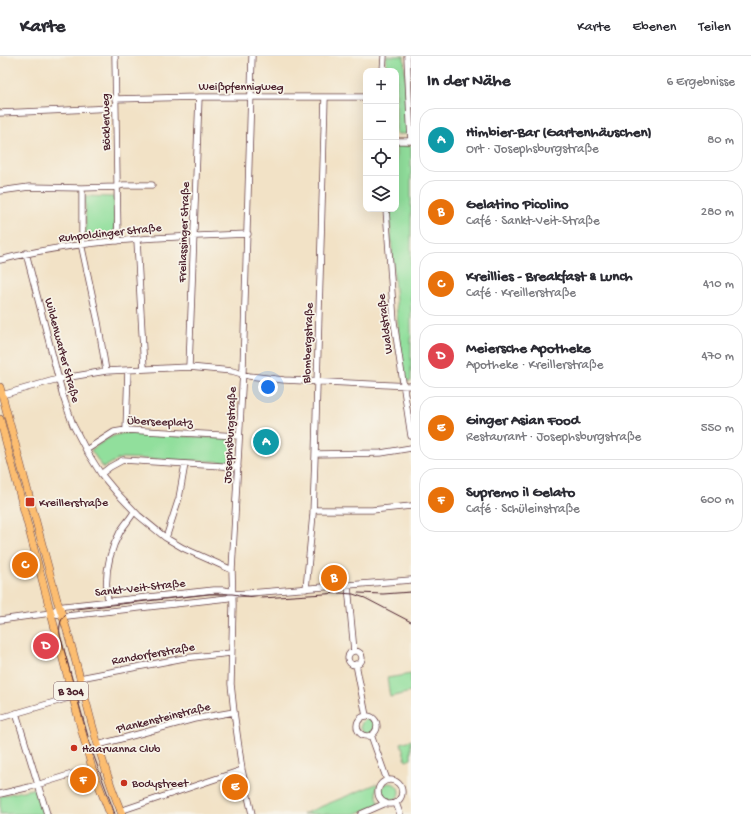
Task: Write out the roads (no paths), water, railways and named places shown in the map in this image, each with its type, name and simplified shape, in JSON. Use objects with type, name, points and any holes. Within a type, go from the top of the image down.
[{"type":"main road","name":"B 304","points":[[0,387],[98,745],[121,812]]},
{"type":"main road","name":"B 304","points":[[0,419],[72,697],[92,768],[110,814]]},
{"type":"street","name":"Böcklerweg","points":[[114,56],[118,241]]},
{"type":"street","name":"Josephsburgstraße","points":[[252,56],[248,234],[243,374],[232,570],[233,594],[231,653],[231,684],[234,712],[242,770],[252,814]]},
{"type":"street","points":[[383,68],[384,56]]},
{"type":"street","points":[[399,140],[411,141],[408,60]]},
{"type":"street","name":"Weißpfennigweg","points":[[115,99],[199,97],[363,97]]},
{"type":"street","name":"Freilassinger Straße","points":[[189,367],[199,97]]},
{"type":"street","name":"Blombergstraße","points":[[306,589],[313,510],[325,97]]},
{"type":"street","points":[[0,113],[115,108]]},
{"type":"street","points":[[0,191],[29,187],[82,188],[117,187],[123,185],[152,185]]},
{"type":"street","points":[[82,188],[82,244],[98,322],[106,371]]},
{"type":"street","name":"Waldstraße","points":[[386,212],[394,322],[411,436]]},
{"type":"street","name":"Ruhpoldinger Straße","points":[[0,260],[26,253],[82,244],[194,236],[248,234]]},
{"type":"street","points":[[137,240],[144,369]]},
{"type":"street","name":"Wildenwarter Straße","points":[[26,253],[58,379],[73,425],[101,474],[134,512],[166,538],[183,548],[232,570]]},
{"type":"street","points":[[2,395],[58,379],[106,371],[189,367],[225,370],[249,376],[284,380],[411,386]]},
{"type":"street","points":[[126,430],[128,370]]},
{"type":"street","name":"Überseeplatz","points":[[86,450],[114,432],[126,430],[239,436]]},
{"type":"street","points":[[315,454],[381,453],[411,448]]},
{"type":"street","points":[[101,474],[123,460],[238,467]]},
{"type":"street","points":[[166,538],[179,498],[185,464]]},
{"type":"street","points":[[313,510],[372,510],[411,506]]},
{"type":"street","points":[[108,601],[106,583],[107,566],[121,531],[134,512]]},
{"type":"street","name":"Sankt-Veit-Straße","points":[[0,620],[51,613],[63,616],[228,598],[233,594],[411,580]]},
{"type":"street","points":[[348,586],[354,651]]},
{"type":"street","name":"Sankt-Veit-Straße","points":[[51,613],[60,607],[108,601],[223,590],[229,591],[233,594]]},
{"type":"street","points":[[354,651],[360,653],[362,657],[360,662],[356,664],[350,663],[348,659],[348,655],[354,651]]},
{"type":"street","name":"Randorferstraße","points":[[80,678],[184,658],[231,653]]},
{"type":"street","points":[[356,664],[366,716]]},
{"type":"street","points":[[0,718],[72,697]]},
{"type":"street","name":"Plankensteinstraße","points":[[98,745],[194,719],[234,712]]},
{"type":"street","points":[[16,713],[47,814]]},
{"type":"street","points":[[366,716],[372,717],[376,722],[376,731],[368,736],[362,734],[358,728],[358,722],[360,719],[366,716]]},
{"type":"street","points":[[371,735],[387,780]]},
{"type":"street","points":[[0,794],[92,768]]},
{"type":"street","points":[[121,812],[242,770]]},
{"type":"street","points":[[361,814],[386,804],[396,803],[399,801],[402,795],[402,788],[395,780],[387,780],[383,782],[378,789],[379,798],[386,804]]},
{"type":"street","points":[[396,803],[400,814]]},
{"type":"tram line","points":[[358,593],[383,594],[411,592]]},
{"type":"tram line","points":[[115,814],[92,751],[60,635],[62,618],[71,610],[209,594],[232,594],[262,598],[340,593],[353,594],[365,598],[411,622]]},
{"type":"place","name":"Himbier-Bar (Gartenhäuschen)","points":[[266,442]]},
{"type":"place","name":"Kreillerstraße","points":[[30,502]]},
{"type":"place","name":"Kreillies - Breakfast & Lunch","points":[[25,565]]},
{"type":"place","name":"Gelatino Picolino","points":[[334,578]]},
{"type":"place","name":"Meiersche Apotheke","points":[[46,646]]},
{"type":"place","name":"Haarvanna Club","points":[[74,748]]},
{"type":"place","name":"Supremo il Gelato","points":[[83,780]]},
{"type":"place","name":"Bodystreet","points":[[124,783]]},
{"type":"place","name":"Ginger Asian Food","points":[[235,787]]}]
